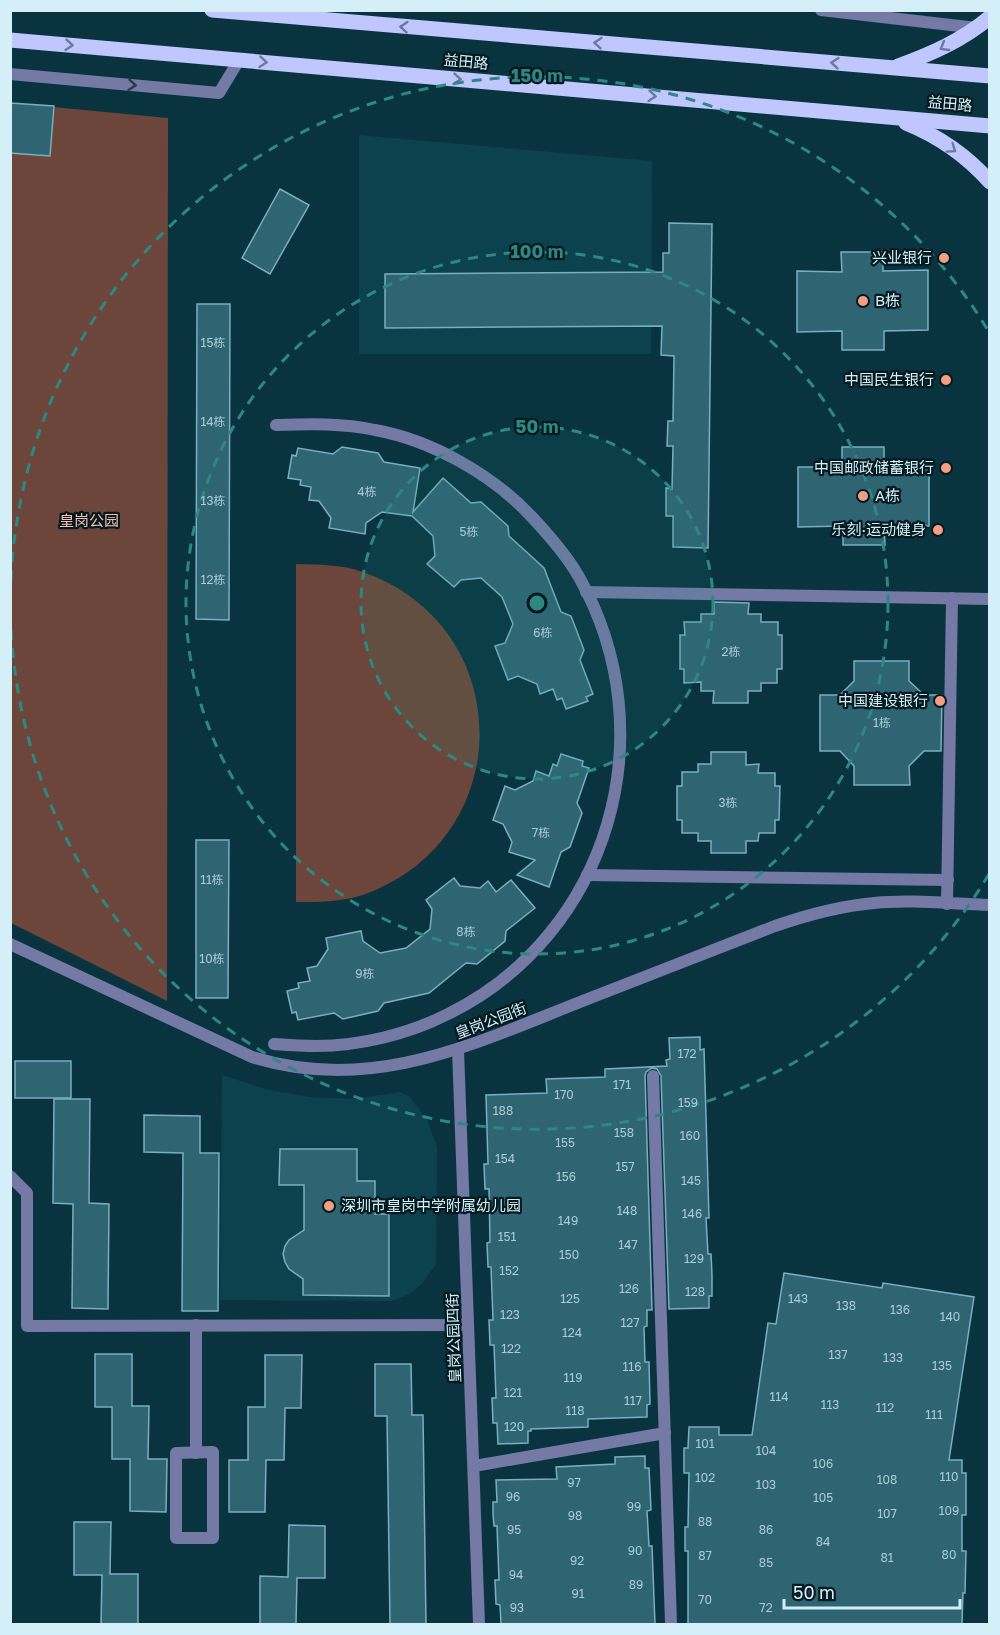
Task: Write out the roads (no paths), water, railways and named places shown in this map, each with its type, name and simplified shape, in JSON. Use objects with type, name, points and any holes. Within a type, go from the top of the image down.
[{"type":"main road","name":"益田路","points":[[212,10],[990,76]]},
{"type":"main road","points":[[893,68],[936,52],[977,28],[990,17]]},
{"type":"main road","name":"益田路","points":[[10,40],[990,126]]},
{"type":"main road","points":[[880,116],[930,134],[959,154],[990,182]]},
{"type":"street","points":[[821,10],[977,28]]},
{"type":"street","points":[[10,74],[219,93],[239,60]]},
{"type":"street","points":[[274,1044],[318,1046],[363,1042],[406,1031],[448,1014],[486,992],[521,964],[551,931],[577,895],[597,855],[611,812],[619,768],[621,723],[615,672],[601,623],[579,577],[549,535],[513,498],[472,468],[426,445],[377,430],[327,423],[276,425]]},
{"type":"street","points":[[586,592],[990,599]]},
{"type":"street","points":[[947,904],[952,598]]},
{"type":"street","points":[[587,874],[948,880]]},
{"type":"street","name":"皇岗公园街","points":[[10,944],[252,1057],[315,1070],[353,1070],[399,1064],[458,1050],[799,918],[875,903],[990,905]]},
{"type":"street","name":"皇岗公园四街","points":[[458,1050],[479,1624]]},
{"type":"street","points":[[653,1076],[671,1624]]},
{"type":"street","points":[[10,1176],[27,1193],[27,1326],[468,1325]]},
{"type":"street","points":[[196,1325],[196,1452]]},
{"type":"street","points":[[474,1466],[665,1433]]},
{"type":"street","points":[[176,1452],[196,1452],[213,1452],[213,1538],[176,1538],[176,1452]]},
{"type":"place","name":"兴业银行","points":[[944,258]]},
{"type":"place","name":"B栋","points":[[863,301]]},
{"type":"place","name":"中国民生银行","points":[[946,380]]},
{"type":"place","name":"中国邮政储蓄银行","points":[[946,468]]},
{"type":"place","name":"A栋","points":[[863,496]]},
{"type":"place","name":"乐刻·运动健身","points":[[938,530]]},
{"type":"place","name":"中国建设银行","points":[[940,701]]},
{"type":"place","name":"深圳市皇岗中学附属幼儿园","points":[[329,1206]]},
{"type":"park label","name":"皇岗公园","points":[[89,521]]}]
